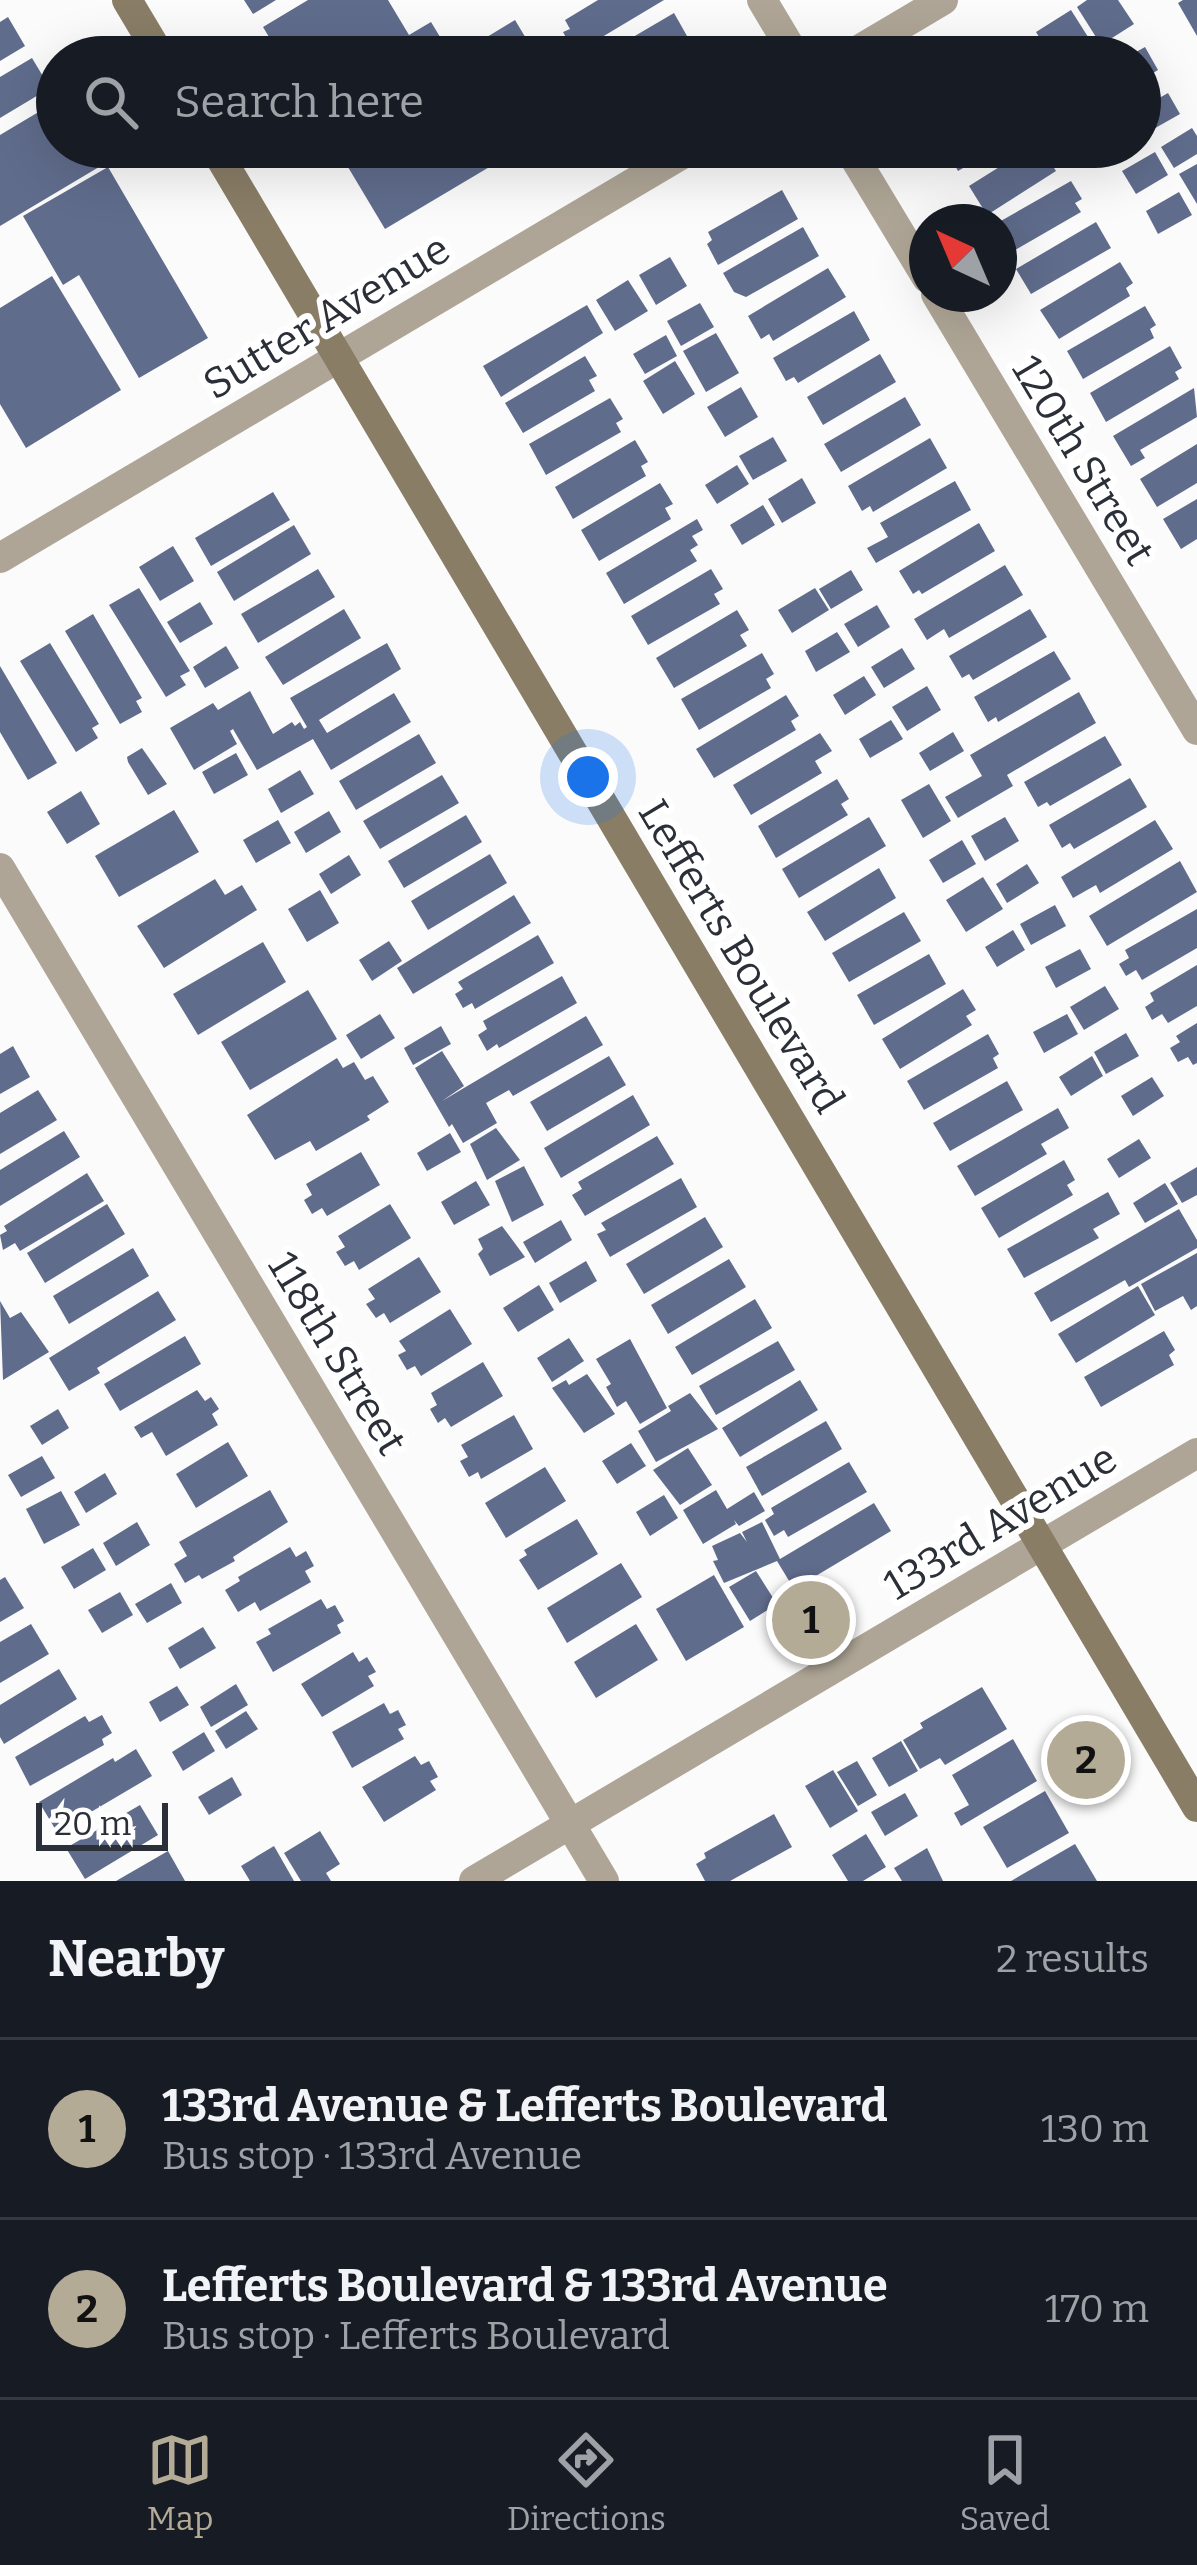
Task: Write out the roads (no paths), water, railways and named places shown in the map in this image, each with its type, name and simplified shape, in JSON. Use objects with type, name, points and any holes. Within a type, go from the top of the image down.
[{"type":"main road","points":[[127,0],[148,36]]},
{"type":"main road","name":"Lefferts Boulevard","points":[[226,168],[1197,1807]]},
{"type":"street","points":[[762,0],[783,36]]},
{"type":"street","points":[[882,36],[943,0]]},
{"type":"street","name":"Sutter Avenue","points":[[0,557],[659,168]]},
{"type":"street","points":[[861,168],[909,248]]},
{"type":"street","name":"120th Street","points":[[947,312],[1197,730]]},
{"type":"street","name":"118th Street","points":[[0,868],[604,1881]]},
{"type":"street","name":"133rd Avenue","points":[[474,1881],[1197,1453]]},
{"type":"place","name":"133rd Avenue & Lefferts Boulevard","points":[[811,1620]]},
{"type":"place","name":"Lefferts Boulevard & 133rd Avenue","points":[[1086,1760]]}]
